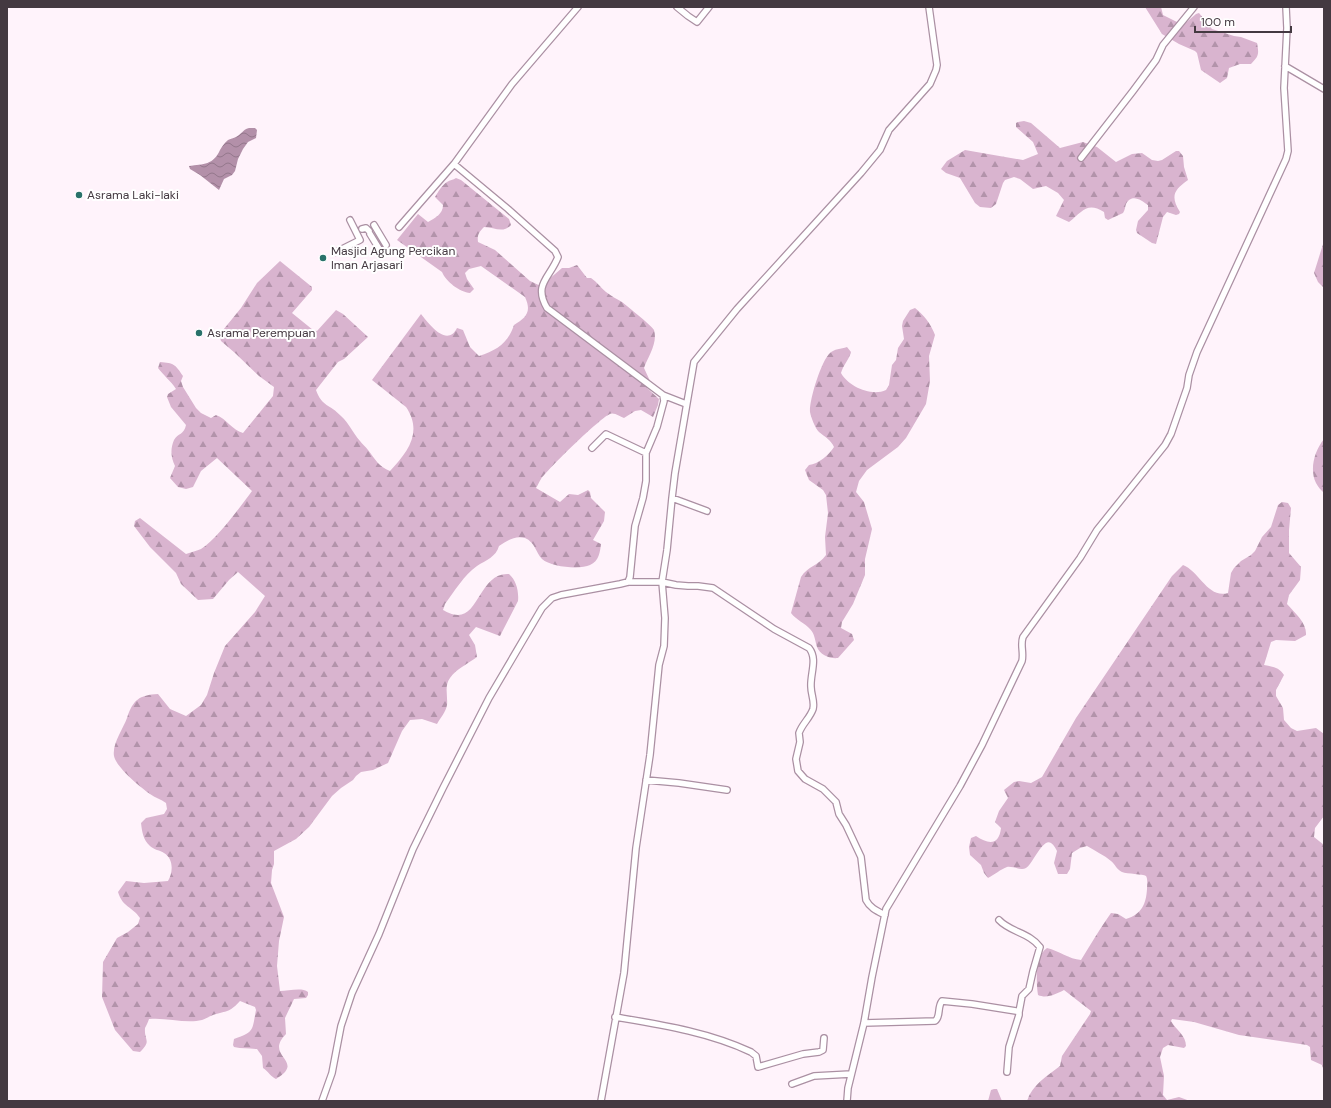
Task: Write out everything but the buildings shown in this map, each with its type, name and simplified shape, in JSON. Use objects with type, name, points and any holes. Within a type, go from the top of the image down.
[{"type":"street","points":[[399,227],[454,164],[512,84],[578,7]]},
{"type":"street","points":[[677,7],[697,22],[709,7]]},
{"type":"street","points":[[601,1101],[624,973],[636,848],[650,755],[659,665],[664,646],[666,618],[662,582],[675,473],[694,362],[737,309],[861,173],[880,150],[889,130],[930,84],[937,65],[929,7]]},
{"type":"street","points":[[1081,158],[1138,85],[1168,40],[1194,7]]},
{"type":"street","points":[[847,1101],[848,1088],[864,1023],[886,909],[960,786],[982,745],[1022,661],[1023,655],[1021,642],[1023,637],[1080,558],[1096,530],[1165,445],[1171,434],[1187,388],[1189,375],[1197,352],[1286,159],[1288,151],[1284,88],[1286,7]]},
{"type":"street","points":[[1285,66],[1324,89]]},
{"type":"street","points":[[454,164],[555,251],[558,257],[541,288],[541,294],[547,308],[663,396],[686,404]]},
{"type":"street","points":[[336,252],[359,240],[359,231],[350,220]]},
{"type":"street","points":[[359,231],[366,228],[378,240],[374,225]]},
{"type":"street","points":[[628,582],[630,577],[635,526],[646,481],[646,453],[657,427],[664,402],[663,396]]},
{"type":"street","points":[[592,448],[606,434],[646,453]]},
{"type":"street","points":[[672,498],[707,511]]},
{"type":"street","points":[[322,1101],[332,1073],[341,1026],[352,994],[379,934],[413,849],[488,698],[547,602],[561,594],[628,582],[662,582],[676,585],[713,588],[774,629],[807,646],[812,651],[814,662],[811,688],[814,704],[811,713],[799,733],[800,742],[796,759],[797,768],[799,774],[823,789],[836,802],[839,814],[846,825],[861,857],[866,900],[874,909],[885,915]]},
{"type":"street","points":[[646,780],[727,790]]},
{"type":"street","points":[[999,920],[1003,925],[1036,942],[1040,947],[1029,989],[1023,994],[1009,1047],[1007,1072]]},
{"type":"street","points":[[864,1023],[935,1021],[938,1018],[940,1003],[942,1001],[972,1004],[1019,1012]]},
{"type":"street","points":[[615,1017],[716,1038],[751,1052],[756,1056],[758,1067],[803,1054],[819,1052],[823,1050],[824,1038]]},
{"type":"street","points":[[792,1084],[814,1076],[851,1074]]},
{"type":"green space","points":[[1145,7],[1161,7],[1163,15],[1183,25],[1199,13],[1212,29],[1257,43],[1257,57],[1251,64],[1240,64],[1229,68],[1227,78],[1220,83],[1201,70],[1197,53],[1195,51],[1162,34]]},
{"type":"green space","points":[[1024,121],[1031,123],[1060,148],[1083,142],[1097,147],[1116,162],[1132,154],[1142,153],[1152,160],[1158,161],[1176,151],[1179,151],[1183,156],[1184,167],[1188,180],[1179,187],[1174,197],[1180,212],[1179,214],[1176,215],[1167,212],[1163,217],[1156,244],[1137,233],[1136,230],[1138,221],[1148,210],[1148,205],[1137,198],[1128,201],[1123,213],[1108,220],[1105,218],[1104,212],[1098,209],[1089,208],[1085,209],[1069,222],[1056,216],[1064,200],[1058,193],[1046,186],[1033,189],[1020,179],[1014,177],[1005,180],[1003,183],[996,204],[991,208],[980,207],[975,203],[960,178],[946,173],[941,169],[947,161],[965,150],[1023,160],[1038,154],[1033,142],[1016,127],[1016,123]]},
{"type":"green space","points":[[456,178],[461,180],[509,219],[511,225],[502,230],[484,227],[479,234],[478,242],[495,250],[530,281],[545,288],[548,280],[562,268],[569,268],[577,265],[587,278],[591,278],[606,292],[622,302],[653,328],[655,335],[654,345],[644,368],[650,381],[647,388],[659,399],[658,405],[653,417],[641,410],[635,411],[624,418],[615,414],[610,414],[605,417],[553,465],[541,479],[536,488],[560,502],[569,494],[578,495],[588,490],[590,492],[591,498],[605,512],[604,521],[593,540],[601,544],[597,559],[585,567],[559,566],[546,562],[538,554],[531,542],[525,538],[518,537],[499,546],[498,550],[493,556],[472,570],[445,604],[443,610],[456,615],[465,613],[476,602],[486,586],[492,580],[500,575],[509,574],[514,579],[518,593],[518,601],[500,636],[476,627],[469,635],[475,645],[477,657],[459,669],[448,681],[446,708],[437,724],[422,719],[410,720],[402,731],[388,763],[373,770],[361,772],[332,796],[309,827],[296,839],[274,851],[274,864],[271,883],[284,917],[279,941],[277,966],[280,991],[299,989],[308,992],[306,998],[294,999],[285,1018],[286,1034],[280,1042],[279,1048],[287,1062],[287,1067],[284,1073],[276,1079],[263,1068],[262,1056],[257,1049],[234,1047],[234,1039],[249,1032],[253,1026],[256,1010],[255,1007],[240,1001],[229,1010],[202,1020],[189,1021],[149,1019],[145,1028],[147,1040],[146,1045],[140,1052],[133,1051],[115,1030],[102,997],[103,962],[117,938],[138,924],[140,918],[122,901],[118,892],[126,881],[144,883],[168,881],[172,866],[170,859],[167,856],[148,844],[142,832],[141,823],[146,818],[164,814],[167,809],[166,803],[146,791],[119,766],[114,756],[115,747],[118,737],[134,703],[141,697],[158,694],[170,709],[186,716],[201,705],[207,695],[225,646],[255,612],[265,596],[238,572],[213,599],[198,600],[181,584],[176,573],[150,547],[134,526],[135,521],[140,518],[186,554],[201,549],[208,544],[228,522],[252,491],[217,458],[201,471],[193,487],[186,489],[178,487],[170,478],[175,466],[172,453],[173,443],[174,440],[184,431],[186,425],[171,407],[167,397],[168,394],[176,389],[158,368],[160,362],[174,365],[178,369],[183,376],[181,381],[183,387],[196,408],[201,413],[211,418],[216,415],[239,432],[243,433],[273,396],[274,387],[259,376],[221,341],[219,335],[241,308],[257,283],[280,261],[312,287],[312,290],[292,313],[313,330],[317,331],[336,310],[343,314],[368,337],[344,359],[338,362],[316,390],[321,400],[337,412],[378,462],[390,471],[407,449],[411,441],[413,425],[411,416],[406,407],[372,380],[421,314],[433,328],[443,335],[448,336],[453,334],[457,328],[463,330],[470,347],[479,356],[501,345],[509,337],[514,325],[525,317],[528,311],[525,297],[481,266],[469,269],[465,273],[474,289],[470,293],[462,291],[454,286],[442,272],[397,240],[418,214],[428,222],[442,211],[443,205],[435,197],[445,183]]},
{"type":"green space","points":[[1324,241],[1324,288],[1318,282],[1314,273]]},
{"type":"green space","points":[[915,308],[927,320],[935,335],[929,356],[930,381],[926,404],[906,438],[898,447],[867,470],[859,481],[856,492],[864,502],[872,529],[865,559],[865,575],[853,604],[842,622],[841,628],[852,634],[854,640],[838,658],[829,657],[818,650],[812,631],[791,613],[801,577],[807,570],[820,562],[826,555],[825,537],[828,513],[826,495],[823,490],[809,480],[805,470],[809,465],[823,459],[834,447],[830,440],[819,432],[812,419],[810,407],[819,372],[827,357],[834,351],[847,347],[851,352],[841,373],[844,378],[854,386],[867,391],[880,392],[886,390],[889,385],[892,365],[896,360],[898,348],[904,339],[902,326],[903,321],[910,310]]},
{"type":"green space","points":[[1324,439],[1324,493],[1316,483],[1313,466],[1318,449]]},
{"type":"green space","points":[[1282,502],[1288,503],[1291,508],[1289,553],[1301,567],[1300,580],[1289,595],[1287,604],[1303,622],[1306,635],[1295,641],[1276,640],[1271,642],[1264,665],[1278,669],[1284,675],[1276,690],[1276,696],[1283,708],[1284,720],[1291,728],[1297,731],[1316,728],[1324,734],[1324,816],[1315,828],[1314,837],[1324,845],[1324,1072],[1322,1065],[1311,1060],[1310,1047],[1307,1045],[1239,1035],[1194,1022],[1172,1019],[1171,1021],[1183,1036],[1186,1046],[1184,1048],[1168,1045],[1163,1048],[1160,1057],[1164,1076],[1163,1095],[1167,1100],[1179,1097],[1190,1101],[1027,1101],[1032,1090],[1045,1077],[1060,1066],[1062,1056],[1091,1011],[1064,990],[1048,996],[1038,995],[1037,970],[1040,957],[1047,948],[1081,960],[1111,913],[1118,914],[1126,919],[1136,914],[1142,908],[1146,899],[1147,879],[1144,875],[1124,873],[1120,871],[1112,862],[1087,846],[1072,853],[1070,869],[1067,874],[1058,874],[1054,863],[1057,851],[1051,843],[1048,842],[1041,847],[1026,868],[1022,869],[1007,867],[988,878],[981,865],[970,855],[969,847],[971,838],[976,836],[985,841],[992,842],[998,838],[1001,828],[995,822],[999,811],[1008,798],[1004,790],[1014,782],[1019,781],[1031,783],[1042,777],[1076,718],[1172,576],[1183,565],[1189,568],[1204,584],[1215,592],[1221,594],[1228,593],[1231,573],[1241,561],[1255,551],[1262,537],[1271,527],[1278,505]]},
{"type":"green space","points":[[997,1089],[1002,1101],[988,1101],[991,1090]]},
{"type":"water","points":[[249,128],[255,128],[257,130],[256,138],[248,142],[243,149],[238,159],[235,171],[232,175],[224,179],[219,190],[190,169],[189,166],[208,163],[214,159],[222,146],[228,140],[238,136]]},
{"type":"place","name":"Asrama Laki-laki","points":[[79,195]]},
{"type":"place","name":"Masjid Agung Percikan Iman Arjasari","points":[[323,258]]},
{"type":"place","name":"Asrama Perempuan","points":[[199,333]]}]
